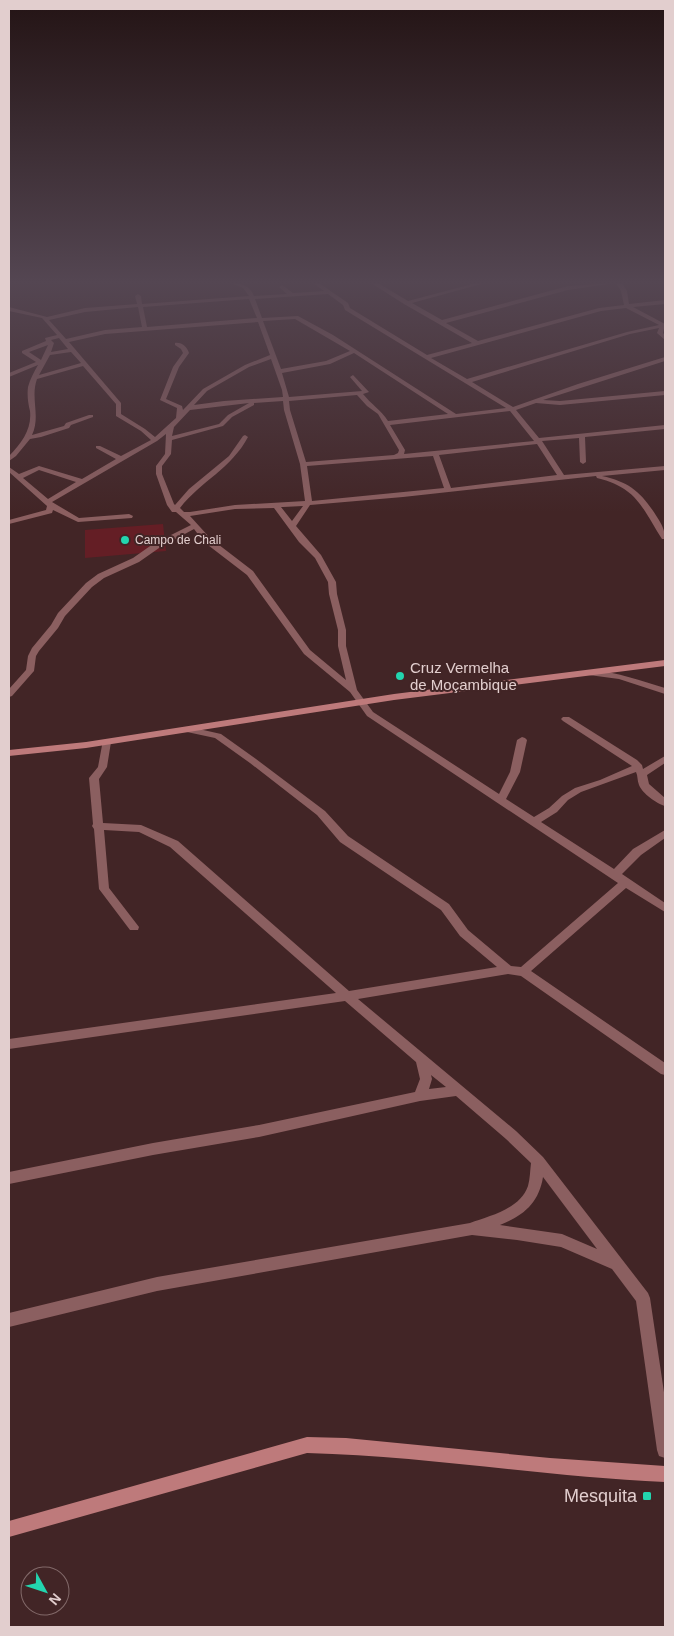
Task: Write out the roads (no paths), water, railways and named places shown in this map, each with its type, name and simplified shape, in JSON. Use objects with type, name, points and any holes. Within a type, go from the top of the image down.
[{"type":"street","points":[[36,359],[40,362]]},
{"type":"street","points":[[9,375],[43,359]]},
{"type":"street","points":[[80,359],[119,404],[118,415],[143,430],[155,440]]},
{"type":"street","points":[[179,418],[180,407],[163,400],[181,359]]},
{"type":"street","points":[[49,503],[155,440],[190,408],[205,390],[219,381],[265,359]]},
{"type":"street","points":[[274,359],[279,371],[303,464],[309,502],[292,526]]},
{"type":"street","points":[[279,371],[337,359]]},
{"type":"street","points":[[363,359],[454,416]]},
{"type":"street","points":[[431,359],[512,409],[538,441],[562,477]]},
{"type":"street","points":[[468,381],[541,359]]},
{"type":"street","points":[[387,424],[512,409],[580,385],[664,359]]},
{"type":"street","points":[[9,459],[20,448],[33,425],[30,395],[40,362]]},
{"type":"street","points":[[34,378],[84,364]]},
{"type":"street","points":[[190,408],[224,403],[360,394],[366,392],[353,377]]},
{"type":"street","points":[[536,402],[560,403],[665,393]]},
{"type":"street","points":[[360,394],[369,405],[380,413],[402,450],[401,454],[395,457]]},
{"type":"street","points":[[168,439],[221,425],[230,416],[245,407],[262,401]]},
{"type":"street","points":[[505,405],[520,406]]},
{"type":"street","points":[[27,437],[62,430],[71,423],[91,416]]},
{"type":"street","points":[[171,426],[168,439],[168,454],[158,466],[170,506],[195,526],[207,540],[250,573],[307,652],[353,690],[371,715],[665,908]]},
{"type":"street","points":[[303,464],[435,453],[665,427]]},
{"type":"street","points":[[582,435],[583,462]]},
{"type":"street","points":[[179,512],[189,493],[238,453],[245,437]]},
{"type":"street","points":[[98,447],[121,459]]},
{"type":"street","points":[[435,453],[448,489]]},
{"type":"street","points":[[9,481],[39,468],[83,482]]},
{"type":"street","points":[[179,512],[211,512],[232,507],[276,505],[665,468]]},
{"type":"street","points":[[9,469],[49,503],[78,520],[128,516]]},
{"type":"street","points":[[586,475],[610,479],[633,490],[665,537]]},
{"type":"street","points":[[9,522],[49,511],[49,503]]},
{"type":"street","points":[[276,505],[323,563],[332,582],[342,630],[342,646],[353,690]]},
{"type":"street","points":[[9,694],[30,671],[32,656],[55,626],[60,615],[89,585],[101,576],[136,560],[156,546],[195,526]]},
{"type":"street","points":[[9,753],[190,730],[362,702],[665,663]]},
{"type":"street","points":[[590,673],[632,679],[665,691]]},
{"type":"street","points":[[566,719],[620,752],[640,770],[644,785],[649,792],[665,802]]},
{"type":"street","points":[[190,730],[218,736],[253,761],[321,813],[344,838],[445,907],[464,933],[508,970]]},
{"type":"street","points":[[501,799],[514,772],[522,740]]},
{"type":"street","points":[[106,742],[102,768],[99,775],[94,778],[104,889],[134,927]]},
{"type":"street","points":[[534,821],[553,810],[565,798],[578,790],[640,770],[665,759]]},
{"type":"street","points":[[98,826],[141,829],[174,844],[422,1062],[511,1135],[538,1161],[644,1298],[665,1450]]},
{"type":"street","points":[[615,875],[636,852],[665,833]]},
{"type":"street","points":[[523,972],[626,882]]},
{"type":"street","points":[[9,1044],[346,996],[508,970],[523,972],[538,981],[665,1070]]},
{"type":"street","points":[[420,1096],[426,1079],[422,1062]]},
{"type":"street","points":[[9,1178],[153,1149],[259,1131],[420,1096],[456,1091]]},
{"type":"street","points":[[9,1320],[157,1284],[470,1229],[509,1215],[526,1202],[534,1186],[538,1161]]},
{"type":"street","points":[[470,1229],[517,1233],[562,1241],[616,1264]]},
{"type":"street","points":[[9,1529],[307,1445],[346,1446],[550,1466],[665,1474]]},
{"type":"place","name":"Campo de Chali","points":[[125,540]]},
{"type":"place","name":"Cruz Vermelha de Moçambique","points":[[400,676]]},
{"type":"place","name":"Mesquita","points":[[647,1496]]}]
